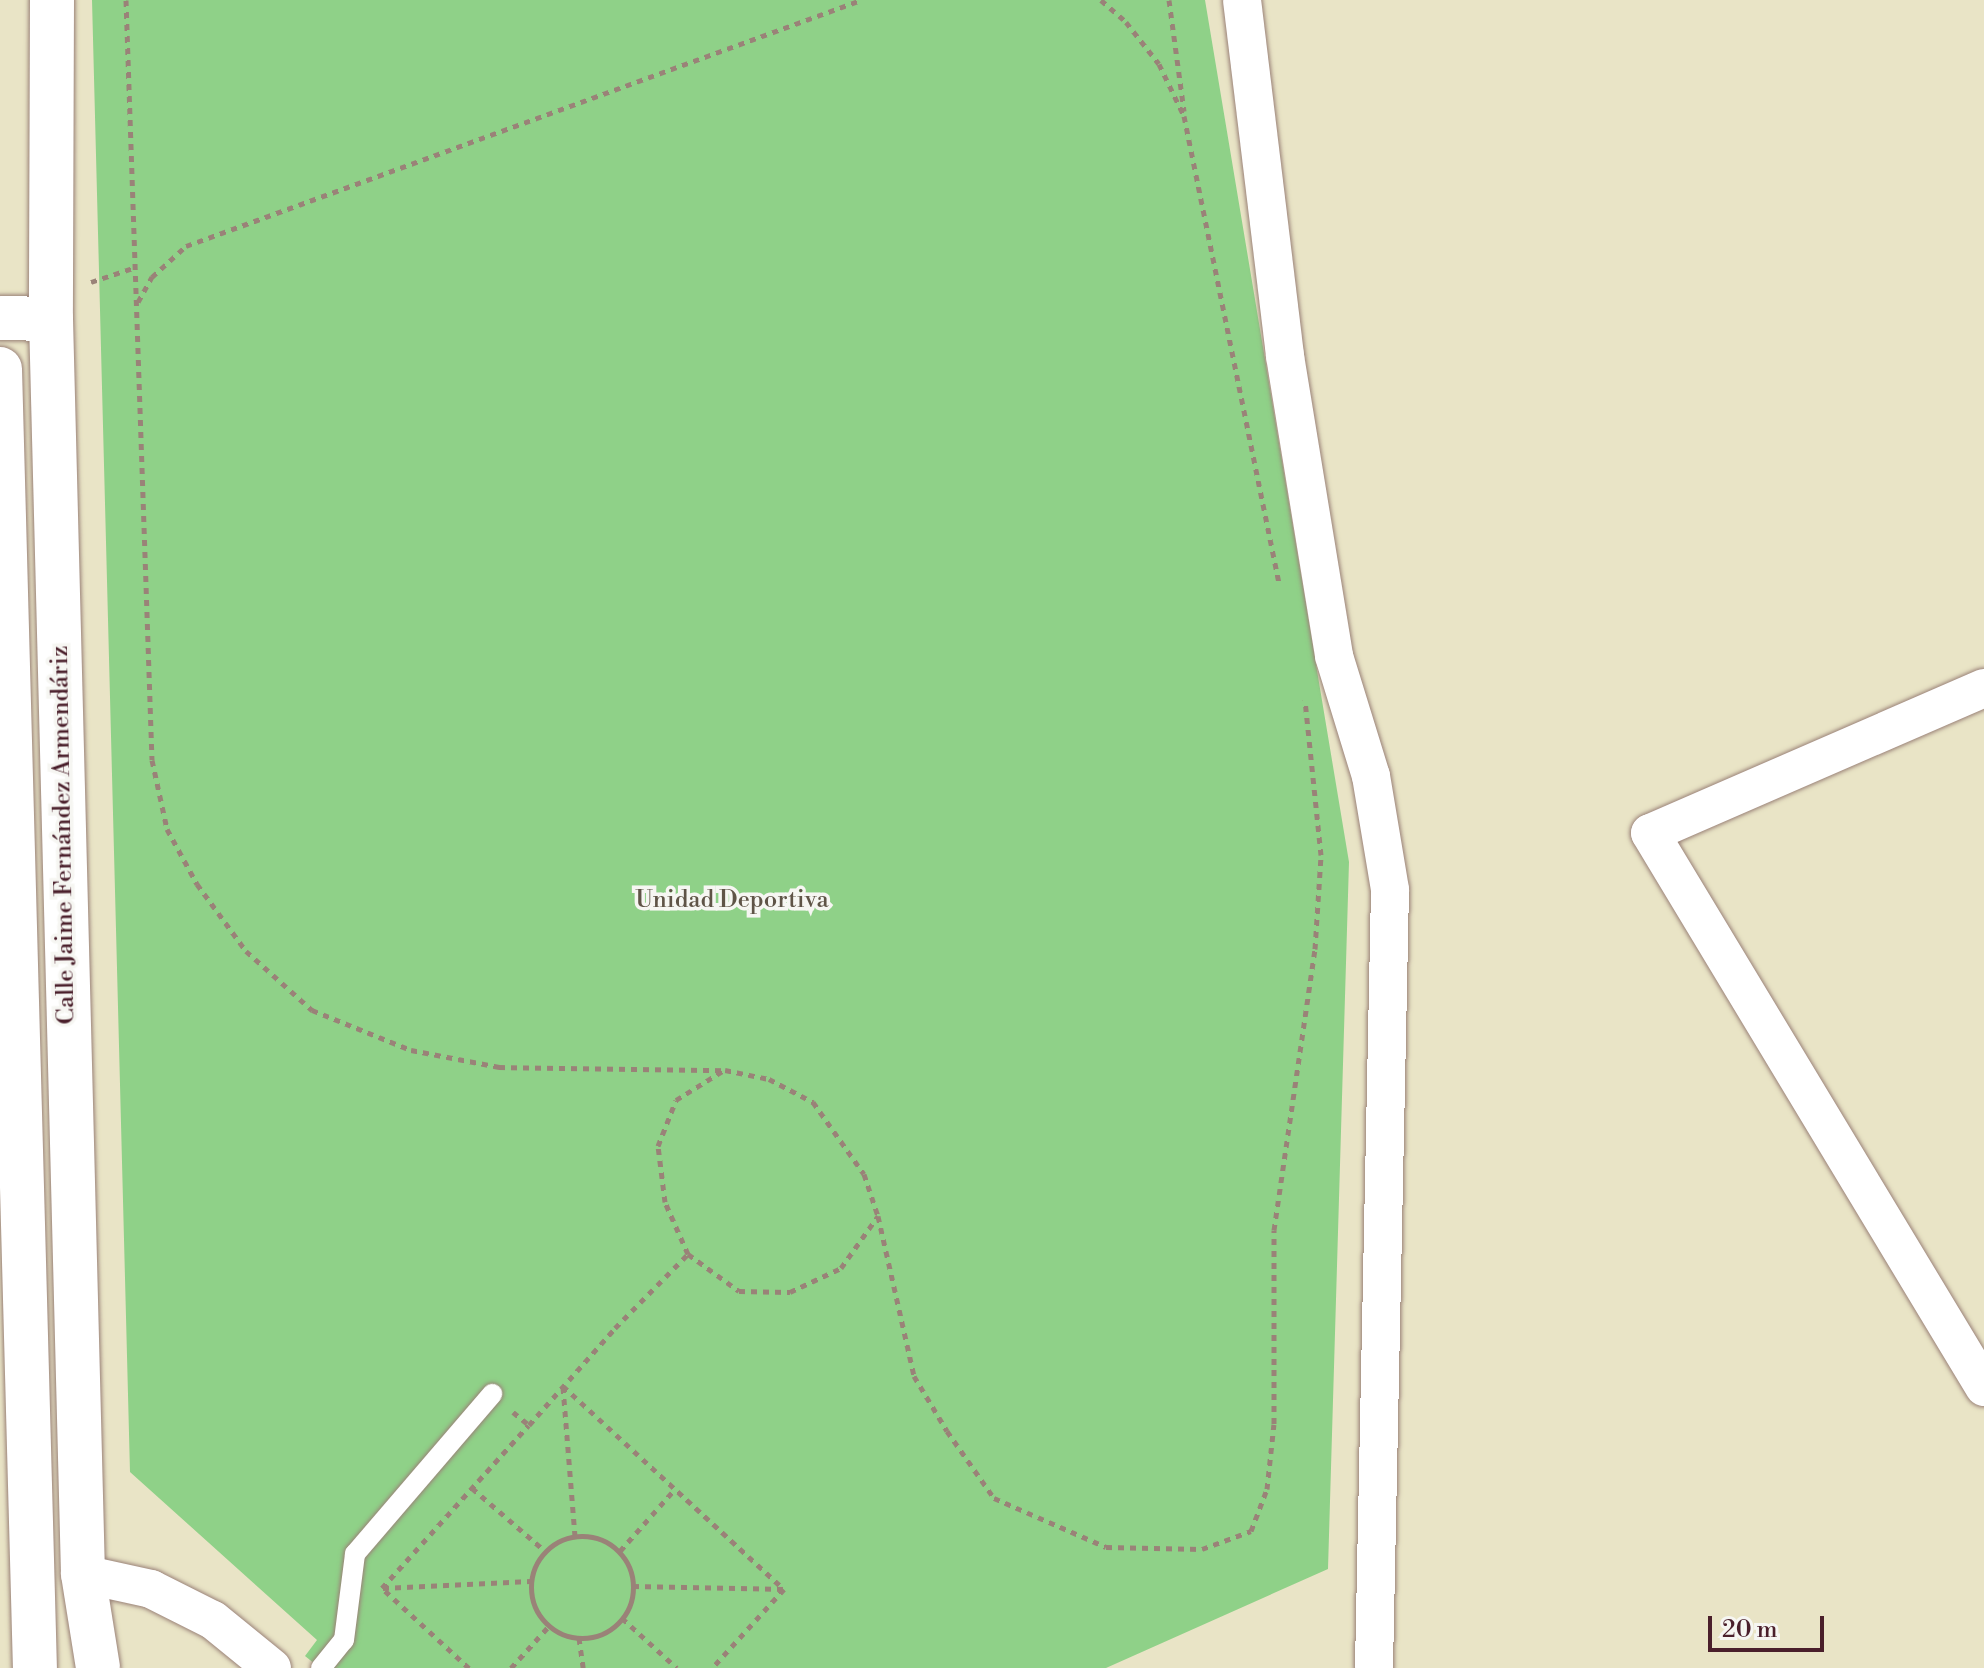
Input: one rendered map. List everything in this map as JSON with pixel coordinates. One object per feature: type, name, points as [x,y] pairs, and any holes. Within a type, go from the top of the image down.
[{"type":"street","name":"Calle Jaime Fernández Armendáriz","points":[[52,0],[51,319],[83,1574],[98,1668]]},
{"type":"street","points":[[1242,0],[1285,356],[1332,641],[1371,776],[1390,890],[1374,1668]]},
{"type":"street","points":[[0,318],[51,319]]},
{"type":"street","name":"Calle Jaime Fernández Armendáriz","points":[[0,369],[16,1555],[35,1668]]},
{"type":"street","points":[[1984,688],[1650,833],[1984,1387]]},
{"type":"street","points":[[16,1555],[151,1589],[213,1620],[272,1668]]},
{"type":"street","points":[[0,1663],[17,1668]]},
{"type":"lane","points":[[321,1668],[344,1640],[355,1554],[492,1394]]},
{"type":"path","points":[[126,0],[152,760],[167,829],[197,884],[246,951],[312,1010],[411,1050],[499,1067],[725,1070],[769,1079],[813,1102],[864,1174],[878,1216],[914,1376],[994,1498],[1106,1547],[1202,1549],[1251,1531],[1267,1489],[1274,1424],[1274,1230],[1315,949],[1321,855],[1304,691]]},
{"type":"path","points":[[138,302],[152,277],[186,246],[861,0]]},
{"type":"path","points":[[1101,0],[1126,22],[1159,64],[1184,116]]},
{"type":"path","points":[[1169,0],[1184,116],[1283,597]]},
{"type":"path","points":[[725,1070],[676,1100],[658,1146],[665,1202],[688,1254],[739,1291],[790,1292],[841,1268],[878,1216]]},
{"type":"path","points":[[382,1588],[563,1386],[688,1254]]},
{"type":"path","points":[[563,1386],[784,1589]]},
{"type":"path","points":[[563,1386],[575,1536]]},
{"type":"path","points":[[492,1394],[529,1425]]},
{"type":"path","points":[[472,1488],[545,1551]]},
{"type":"path","points":[[620,1551],[675,1489]]},
{"type":"path","points":[[575,1536],[592,1537],[620,1551],[633,1586],[631,1603],[622,1618],[595,1636],[579,1638],[549,1626],[538,1613],[531,1581],[545,1551],[575,1536]]},
{"type":"path","points":[[382,1588],[531,1581]]},
{"type":"path","points":[[633,1586],[784,1589]]},
{"type":"path","points":[[382,1588],[469,1668]]},
{"type":"path","points":[[712,1668],[784,1589]]},
{"type":"path","points":[[622,1618],[677,1668]]},
{"type":"path","points":[[511,1668],[549,1626]]},
{"type":"path","points":[[579,1638],[583,1668]]},
{"type":"green space","name":"Unidad Deportiva","points":[[92,0],[1205,0],[1349,862],[1328,1569],[1106,1668],[320,1668],[305,1656],[317,1640],[130,1472]]}]
